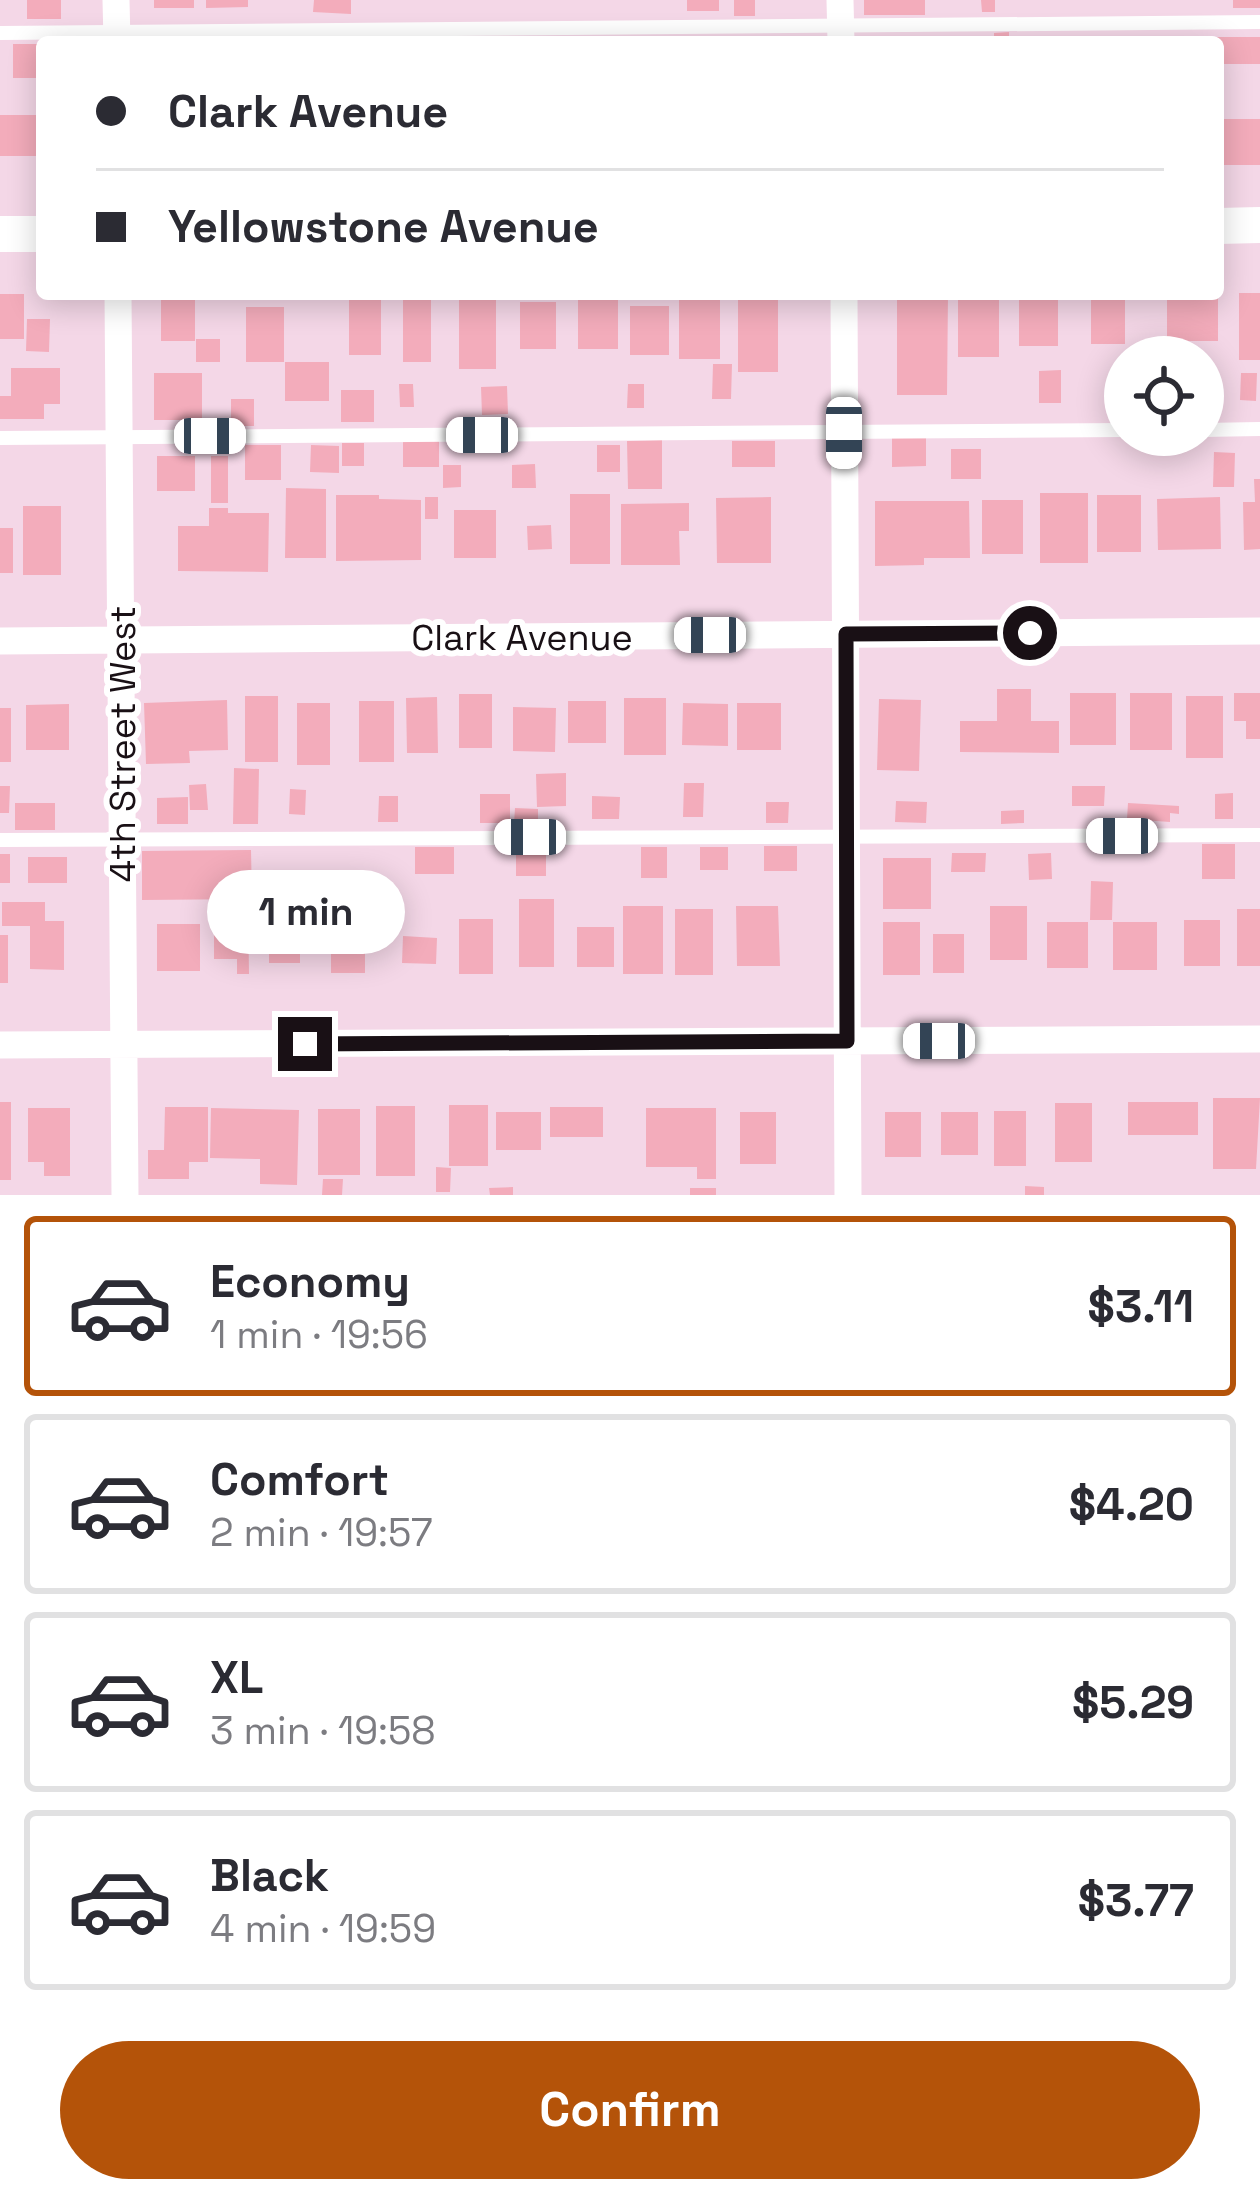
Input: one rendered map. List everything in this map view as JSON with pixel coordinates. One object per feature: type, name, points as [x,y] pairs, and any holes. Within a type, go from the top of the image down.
[{"type":"street","points":[[116,0],[117,36]]},
{"type":"street","points":[[1224,226],[1260,225]]},
{"type":"street","points":[[0,234],[36,234]]},
{"type":"street","name":"4th Street West","points":[[118,300],[125,1195]]},
{"type":"street","points":[[844,300],[848,1195]]},
{"type":"street","name":"Clark Avenue","points":[[0,641],[1260,631]]},
{"type":"street","points":[[0,1046],[1260,1039]]},
{"type":"lane","points":[[169,36],[841,23],[1260,22]]},
{"type":"lane","points":[[0,33],[88,36]]},
{"type":"lane","points":[[1224,430],[1260,429]]},
{"type":"lane","points":[[0,438],[1104,430]]},
{"type":"lane","points":[[0,840],[1260,835]]},
{"type":"building","points":[[27,0],[61,0],[61,19],[27,19]]},
{"type":"building","points":[[154,0],[194,0],[194,8],[154,8]]},
{"type":"building","points":[[206,0],[248,0],[248,7],[206,8]]},
{"type":"building","points":[[314,0],[351,0],[351,14],[313,12]]},
{"type":"building","points":[[687,0],[719,0],[719,11],[687,11]]},
{"type":"building","points":[[734,0],[755,0],[755,16],[734,16]]},
{"type":"building","points":[[864,0],[925,0],[925,15],[864,15]]},
{"type":"building","points":[[981,0],[995,0],[995,12],[982,12]]},
{"type":"building","points":[[1233,0],[1260,0],[1260,8],[1233,8]]},
{"type":"building","points":[[1224,37],[1260,37],[1260,64],[1224,64]]},
{"type":"building","points":[[13,44],[36,44],[36,78],[13,78]]},
{"type":"building","points":[[0,115],[36,115],[36,156],[0,156]]},
{"type":"building","points":[[1224,119],[1260,119],[1260,165],[1224,165]]},
{"type":"building","points":[[1239,293],[1260,293],[1260,360],[1239,360]]},
{"type":"building","points":[[0,294],[24,294],[24,339],[0,339]]},
{"type":"building","points":[[161,300],[195,300],[195,341],[161,341]]},
{"type":"building","points":[[349,300],[381,300],[381,355],[349,355]]},
{"type":"building","points":[[403,300],[431,300],[431,362],[403,362]]},
{"type":"building","points":[[459,300],[496,300],[496,369],[459,369]]},
{"type":"building","points":[[578,300],[618,300],[618,349],[578,349]]},
{"type":"building","points":[[679,300],[720,300],[720,359],[679,359]]},
{"type":"building","points":[[738,300],[778,300],[778,372],[738,372]]},
{"type":"building","points":[[897,300],[948,300],[947,395],[897,395]]},
{"type":"building","points":[[958,300],[999,300],[999,357],[958,357]]},
{"type":"building","points":[[1019,300],[1058,300],[1058,346],[1019,346]]},
{"type":"building","points":[[1091,300],[1125,300],[1125,336],[1104,336],[1104,344],[1091,344]]},
{"type":"building","points":[[1167,300],[1218,300],[1218,336],[1167,336]]},
{"type":"building","points":[[520,302],[556,302],[556,349],[520,349]]},
{"type":"building","points":[[630,306],[669,306],[669,355],[630,355]]},
{"type":"building","points":[[246,307],[284,307],[284,362],[246,362]]},
{"type":"building","points":[[27,319],[50,319],[49,352],[26,351]]},
{"type":"building","points":[[196,339],[220,339],[220,362],[196,362]]},
{"type":"building","points":[[285,362],[329,362],[329,401],[285,401]]},
{"type":"building","points":[[713,364],[732,364],[731,399],[712,399]]},
{"type":"building","points":[[11,368],[60,368],[60,404],[44,404],[44,419],[0,419],[0,396],[11,396]]},
{"type":"building","points":[[1061,370],[1061,403],[1039,403],[1039,371]]},
{"type":"building","points":[[154,373],[202,373],[202,420],[154,420]]},
{"type":"building","points":[[1241,373],[1257,373],[1256,401],[1240,400]]},
{"type":"building","points":[[399,384],[413,384],[414,407],[400,407]]},
{"type":"building","points":[[628,384],[644,384],[644,408],[627,408]]},
{"type":"building","points":[[507,386],[508,414],[482,415],[481,387]]},
{"type":"building","points":[[341,390],[374,390],[374,422],[341,422]]},
{"type":"building","points":[[231,399],[254,399],[254,426],[231,426]]},
{"type":"building","points":[[892,438],[926,438],[926,466],[892,467]]},
{"type":"building","points":[[403,440],[439,440],[439,467],[403,467]]},
{"type":"building","points":[[662,440],[662,489],[628,489],[627,441]]},
{"type":"building","points":[[732,441],[775,441],[775,467],[732,467]]},
{"type":"building","points":[[342,443],[364,443],[364,466],[342,466]]},
{"type":"building","points":[[245,445],[281,445],[281,480],[245,480]]},
{"type":"building","points":[[311,445],[339,446],[339,473],[310,472]]},
{"type":"building","points":[[597,445],[620,445],[620,472],[597,472]]},
{"type":"building","points":[[951,449],[981,449],[981,479],[951,479]]},
{"type":"building","points":[[1235,453],[1234,487],[1213,487],[1214,456]]},
{"type":"building","points":[[157,456],[195,456],[195,491],[157,491]]},
{"type":"building","points":[[211,456],[228,456],[228,503],[211,503]]},
{"type":"building","points":[[535,464],[536,488],[512,488],[512,465]]},
{"type":"building","points":[[443,465],[461,465],[461,487],[443,488]]},
{"type":"building","points":[[1254,479],[1260,479],[1260,549],[1244,550],[1243,502],[1255,502]]},
{"type":"building","points":[[286,488],[326,489],[326,558],[285,558]]},
{"type":"building","points":[[1040,493],[1088,493],[1088,563],[1040,563]]},
{"type":"building","points":[[570,494],[610,494],[610,564],[570,564]]},
{"type":"building","points":[[336,495],[421,500],[421,560],[336,561]]},
{"type":"building","points":[[1097,495],[1141,495],[1141,552],[1097,552]]},
{"type":"building","points":[[425,497],[438,497],[438,519],[425,519]]},
{"type":"building","points":[[771,497],[771,563],[717,563],[716,498]]},
{"type":"building","points":[[1220,497],[1221,549],[1158,550],[1157,499]]},
{"type":"building","points":[[982,500],[1023,500],[1023,554],[982,554]]},
{"type":"building","points":[[875,501],[969,501],[970,558],[924,558],[924,565],[875,566]]},
{"type":"building","points":[[689,503],[689,531],[679,531],[680,565],[621,565],[621,504]]},
{"type":"building","points":[[23,506],[61,506],[61,575],[23,575]]},
{"type":"building","points":[[209,508],[269,513],[268,572],[178,571],[178,526],[209,526]]},
{"type":"building","points":[[454,510],[496,510],[496,558],[454,558]]},
{"type":"building","points":[[551,525],[552,549],[528,550],[527,526]]},
{"type":"building","points":[[0,528],[13,528],[13,573],[0,573]]},
{"type":"building","points":[[997,689],[1031,689],[1031,721],[1059,721],[1059,753],[960,752],[960,721],[997,721]]},
{"type":"building","points":[[1070,693],[1116,693],[1116,745],[1070,745]]},
{"type":"building","points":[[1130,693],[1172,693],[1172,750],[1130,750]]},
{"type":"building","points":[[1234,693],[1260,693],[1260,739],[1246,739],[1246,721],[1234,721]]},
{"type":"building","points":[[459,694],[492,694],[492,748],[459,748]]},
{"type":"building","points":[[245,696],[278,696],[278,762],[245,762]]},
{"type":"building","points":[[1186,696],[1223,696],[1223,758],[1186,758]]},
{"type":"building","points":[[437,697],[438,753],[407,753],[406,698]]},
{"type":"building","points":[[624,698],[666,698],[666,755],[624,755]]},
{"type":"building","points":[[879,699],[921,700],[919,771],[877,770]]},
{"type":"building","points":[[227,700],[228,750],[189,751],[190,763],[146,764],[144,703]]},
{"type":"building","points":[[359,701],[394,701],[394,762],[359,762]]},
{"type":"building","points":[[568,701],[606,701],[606,743],[568,743]]},
{"type":"building","points":[[297,703],[330,703],[330,765],[297,765]]},
{"type":"building","points":[[683,703],[728,704],[728,746],[682,745]]},
{"type":"building","points":[[737,703],[781,703],[781,750],[737,750]]},
{"type":"building","points":[[69,704],[69,750],[26,750],[26,705]]},
{"type":"building","points":[[513,707],[556,708],[555,752],[513,751]]},
{"type":"building","points":[[0,708],[11,708],[11,762],[0,762]]},
{"type":"building","points":[[234,768],[259,769],[258,824],[233,824]]},
{"type":"building","points":[[566,773],[566,806],[537,807],[536,774]]},
{"type":"building","points":[[684,783],[704,783],[703,817],[683,817]]},
{"type":"building","points":[[206,784],[208,810],[190,810],[189,785]]},
{"type":"building","points":[[0,786],[10,786],[9,813],[0,813]]},
{"type":"building","points":[[1072,786],[1105,786],[1104,806],[1072,806]]},
{"type":"building","points":[[290,789],[306,790],[305,815],[289,814]]},
{"type":"building","points":[[1233,793],[1233,819],[1215,819],[1215,794]]},
{"type":"building","points":[[480,794],[510,794],[510,823],[480,823]]},
{"type":"building","points":[[379,796],[398,796],[398,822],[378,822]]},
{"type":"building","points":[[592,796],[620,797],[619,819],[592,819]]},
{"type":"building","points":[[188,797],[188,824],[157,824],[157,798]]},
{"type":"building","points":[[896,801],[927,802],[926,823],[895,822]]},
{"type":"building","points":[[766,802],[789,802],[788,823],[766,823]]},
{"type":"building","points":[[15,803],[55,803],[55,830],[15,830]]},
{"type":"building","points":[[1128,803],[1179,806],[1179,814],[1170,813],[1170,822],[1127,819]]},
{"type":"building","points":[[515,808],[538,809],[538,824],[514,824]]},
{"type":"building","points":[[1024,810],[1024,823],[1001,824],[1001,811]]},
{"type":"building","points":[[1202,844],[1235,844],[1235,879],[1202,879]]},
{"type":"building","points":[[764,846],[797,846],[797,871],[764,871]]},
{"type":"building","points":[[415,847],[454,847],[454,874],[415,874]]},
{"type":"building","points":[[516,847],[546,847],[546,876],[516,876]]},
{"type":"building","points":[[641,847],[667,847],[667,878],[641,878]]},
{"type":"building","points":[[700,847],[728,847],[728,870],[700,870]]},
{"type":"building","points":[[251,850],[252,899],[142,900],[142,851]]},
{"type":"building","points":[[952,853],[986,853],[985,872],[951,872]]},
{"type":"building","points":[[1051,853],[1052,879],[1029,880],[1028,854]]},
{"type":"building","points":[[0,854],[10,854],[10,883],[0,883]]},
{"type":"building","points":[[28,857],[67,857],[67,883],[28,883]]},
{"type":"building","points":[[883,858],[931,858],[931,909],[883,909]]},
{"type":"building","points":[[1091,881],[1113,882],[1112,920],[1090,920]]},
{"type":"building","points":[[519,899],[554,899],[554,967],[519,967]]},
{"type":"building","points":[[2,902],[45,902],[45,921],[64,921],[64,970],[30,969],[30,926],[2,926]]},
{"type":"building","points":[[623,906],[663,906],[663,974],[623,974]]},
{"type":"building","points":[[736,906],[778,906],[780,966],[737,966]]},
{"type":"building","points":[[990,906],[1027,906],[1027,960],[990,960]]},
{"type":"building","points":[[221,907],[248,907],[249,974],[237,974],[237,959],[214,959],[214,935],[222,935]]},
{"type":"building","points":[[675,909],[713,909],[713,975],[675,975]]},
{"type":"building","points":[[1237,909],[1260,909],[1260,966],[1237,966]]},
{"type":"building","points":[[331,917],[365,917],[365,973],[331,973]]},
{"type":"building","points":[[459,919],[493,919],[493,974],[459,974]]},
{"type":"building","points":[[1184,920],[1220,920],[1220,966],[1184,966]]},
{"type":"building","points":[[883,922],[920,922],[920,975],[883,975]]},
{"type":"building","points":[[1047,922],[1088,922],[1088,968],[1047,968]]},
{"type":"building","points":[[1113,922],[1157,922],[1157,970],[1113,970]]},
{"type":"building","points":[[157,924],[200,924],[200,971],[157,971]]},
{"type":"building","points":[[269,926],[300,926],[300,963],[269,963]]},
{"type":"building","points":[[577,927],[614,927],[614,967],[577,967]]},
{"type":"building","points":[[933,934],[964,934],[964,973],[933,973]]},
{"type":"building","points":[[0,935],[8,935],[8,983],[0,983]]},
{"type":"building","points":[[403,936],[437,938],[436,964],[402,963]]},
{"type":"building","points":[[1213,1098],[1260,1098],[1256,1169],[1213,1169]]},
{"type":"building","points":[[0,1102],[11,1102],[11,1180],[0,1180]]},
{"type":"building","points":[[1128,1102],[1198,1102],[1198,1135],[1128,1135]]},
{"type":"building","points":[[1055,1103],[1092,1103],[1092,1162],[1055,1162]]},
{"type":"building","points":[[449,1105],[488,1105],[488,1166],[449,1166]]},
{"type":"building","points":[[376,1106],[415,1106],[415,1176],[376,1176]]},
{"type":"building","points":[[165,1107],[208,1107],[208,1162],[189,1162],[189,1179],[148,1179],[148,1150],[164,1150]]},
{"type":"building","points":[[550,1107],[603,1107],[603,1137],[550,1137]]},
{"type":"building","points":[[28,1108],[70,1108],[70,1176],[44,1176],[44,1162],[28,1162]]},
{"type":"building","points":[[211,1108],[299,1110],[297,1185],[260,1184],[260,1159],[210,1158]]},
{"type":"building","points":[[646,1108],[716,1108],[716,1179],[697,1179],[697,1167],[646,1167]]},
{"type":"building","points":[[318,1109],[360,1109],[360,1175],[318,1175]]},
{"type":"building","points":[[994,1111],[1026,1111],[1026,1166],[994,1166]]},
{"type":"building","points":[[496,1112],[541,1112],[541,1150],[496,1150]]},
{"type":"building","points":[[740,1112],[776,1112],[776,1164],[740,1164]]},
{"type":"building","points":[[885,1112],[921,1112],[921,1157],[885,1157]]},
{"type":"building","points":[[941,1112],[978,1112],[978,1155],[941,1155]]},
{"type":"building","points":[[436,1167],[451,1168],[450,1192],[436,1192]]},
{"type":"building","points":[[323,1179],[343,1179],[342,1195],[322,1195]]},
{"type":"building","points":[[1025,1186],[1044,1187],[1044,1195],[1025,1195]]},
{"type":"building","points":[[513,1187],[513,1195],[490,1195],[489,1188]]},
{"type":"building","points":[[690,1188],[716,1188],[716,1195],[690,1195]]},
{"type":"route","points":[[305,1044],[847,1041],[846,634],[1030,633]]}]
